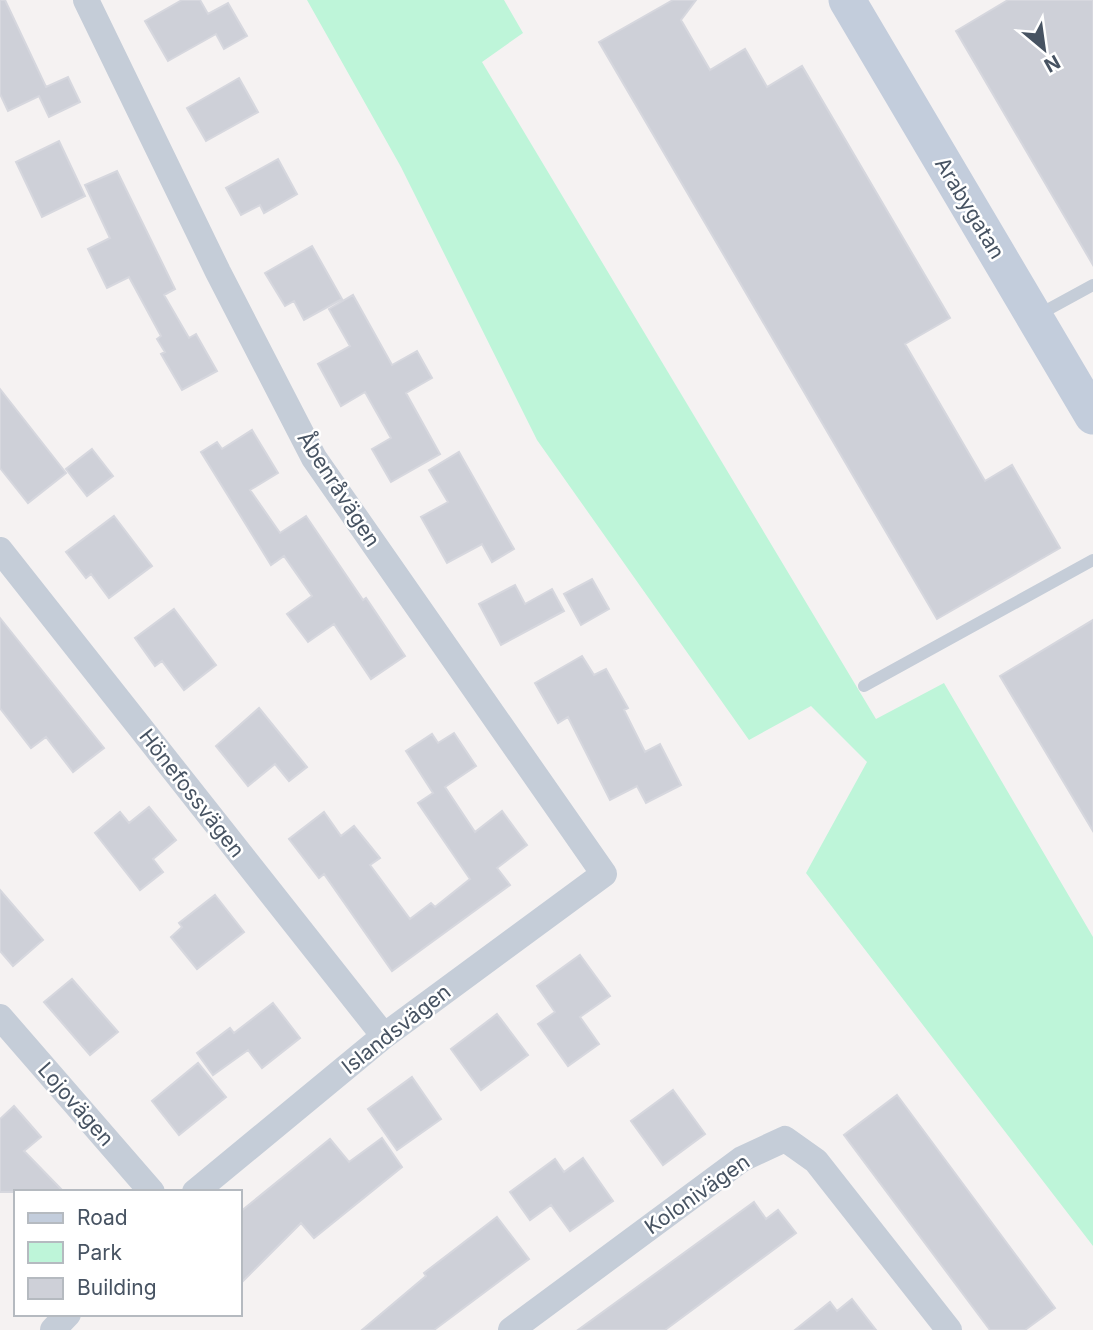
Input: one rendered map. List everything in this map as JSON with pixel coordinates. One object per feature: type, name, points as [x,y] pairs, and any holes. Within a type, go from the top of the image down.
[{"type":"street","name":"Åbenråvägen","points":[[86,0],[218,272],[314,458],[604,874]]},
{"type":"street","name":"Arabygatan","points":[[847,0],[1093,416]]},
{"type":"street","name":"Hönefossvägen","points":[[0,550],[384,1036]]},
{"type":"street","name":"Islandsvägen","points":[[197,1190],[384,1036],[604,874]]},
{"type":"street","name":"Lojovägen","points":[[0,1017],[150,1190]]},
{"type":"street","name":"Kolonivägen","points":[[511,1330],[742,1159],[785,1139],[816,1161],[949,1330]]},
{"type":"street","points":[[52,1330],[66,1316]]},
{"type":"lane","points":[[1034,317],[1093,285]]},
{"type":"lane","points":[[864,686],[1093,560]]},
{"type":"green space","points":[[307,0],[504,0],[523,33],[482,62],[876,719],[944,683],[1093,937],[1093,1246],[806,873],[867,762],[811,706],[749,740],[537,440],[401,167]]},
{"type":"building","points":[[0,0],[5,0],[46,87],[68,77],[80,102],[49,117],[39,96],[8,111],[0,94]]},
{"type":"building","points":[[182,0],[200,0],[208,14],[228,3],[247,36],[224,49],[216,34],[168,61],[145,21]]},
{"type":"building","points":[[673,0],[696,0],[681,20],[710,70],[745,49],[767,87],[802,66],[950,318],[905,344],[985,481],[1012,465],[1060,548],[937,619],[599,42]]},
{"type":"building","points":[[1008,0],[1093,0],[1093,265],[956,31]]},
{"type":"building","points":[[239,78],[258,112],[206,141],[187,108]]},
{"type":"building","points":[[59,141],[85,196],[42,217],[16,162]]},
{"type":"building","points":[[278,159],[297,194],[264,213],[260,205],[241,215],[226,188]]},
{"type":"building","points":[[117,171],[175,289],[164,295],[189,338],[196,334],[217,371],[182,390],[161,354],[165,352],[157,339],[161,336],[129,277],[107,288],[88,249],[110,238],[85,185]]},
{"type":"building","points":[[312,246],[342,299],[304,320],[294,301],[285,306],[265,273]]},
{"type":"building","points":[[353,295],[392,365],[417,351],[432,378],[406,393],[440,454],[391,482],[372,449],[391,438],[365,392],[341,406],[318,364],[350,346],[329,309]]},
{"type":"building","points":[[0,389],[66,473],[28,503],[0,468]]},
{"type":"building","points":[[252,430],[278,473],[250,490],[280,533],[306,516],[405,656],[371,679],[334,624],[308,642],[287,614],[312,596],[284,556],[271,565],[201,452],[217,442],[222,449]]},
{"type":"building","points":[[92,449],[113,476],[87,496],[66,469]]},
{"type":"building","points":[[459,452],[514,549],[492,562],[482,544],[447,563],[421,517],[448,502],[429,470]]},
{"type":"building","points":[[114,516],[152,566],[109,598],[91,574],[86,578],[66,552]]},
{"type":"building","points":[[592,579],[609,609],[581,625],[564,594]]},
{"type":"building","points":[[515,585],[525,604],[552,589],[564,611],[501,645],[479,604]]},
{"type":"building","points":[[174,609],[216,665],[184,690],[162,661],[155,666],[135,638]]},
{"type":"building","points":[[0,618],[104,748],[73,772],[46,737],[31,748],[0,708]]},
{"type":"building","points":[[1093,620],[1093,831],[1000,676]]},
{"type":"building","points":[[582,656],[594,675],[606,669],[628,708],[624,710],[645,752],[660,744],[681,785],[646,803],[637,786],[610,800],[568,717],[558,723],[535,683]]},
{"type":"building","points":[[259,708],[307,767],[289,781],[275,764],[248,786],[216,746]]},
{"type":"building","points":[[454,733],[476,766],[445,787],[475,832],[502,811],[527,845],[497,868],[510,885],[392,971],[324,874],[319,878],[289,839],[324,812],[341,836],[354,826],[380,858],[370,865],[410,919],[431,903],[435,907],[470,879],[418,803],[433,793],[406,751],[432,734],[438,743]]},
{"type":"building","points":[[149,807],[176,840],[153,859],[163,872],[140,890],[95,833],[120,812],[129,823]]},
{"type":"building","points":[[0,890],[43,940],[13,966],[0,951]]},
{"type":"building","points":[[215,895],[244,932],[197,969],[171,937],[182,927],[179,923]]},
{"type":"building","points":[[580,955],[610,996],[580,1017],[599,1044],[568,1066],[538,1024],[555,1012],[537,986]]},
{"type":"building","points":[[72,979],[118,1032],[90,1055],[44,1002]]},
{"type":"building","points":[[273,1003],[300,1038],[262,1068],[248,1050],[213,1075],[197,1053],[230,1028],[234,1033]]},
{"type":"building","points":[[497,1014],[528,1055],[481,1090],[451,1049]]},
{"type":"building","points":[[198,1063],[226,1097],[179,1135],[152,1101]]},
{"type":"building","points":[[412,1077],[441,1119],[397,1150],[368,1109]]},
{"type":"building","points":[[673,1090],[705,1134],[663,1165],[631,1121]]},
{"type":"building","points":[[897,1095],[1055,1308],[1025,1330],[990,1330],[844,1135]]},
{"type":"building","points":[[14,1106],[41,1137],[24,1151],[62,1190],[0,1192],[0,1119]]},
{"type":"building","points":[[382,1138],[402,1167],[314,1238],[301,1223],[242,1282],[242,1210],[330,1139],[349,1162]]},
{"type":"building","points":[[583,1158],[613,1201],[570,1231],[551,1205],[530,1220],[510,1192],[555,1159],[564,1172]]},
{"type":"building","points":[[754,1202],[766,1219],[778,1210],[796,1233],[665,1330],[578,1330]]},
{"type":"building","points":[[497,1217],[529,1259],[434,1330],[362,1330],[426,1276],[424,1273]]},
{"type":"building","points":[[852,1299],[876,1330],[795,1330],[830,1302],[837,1311]]}]
